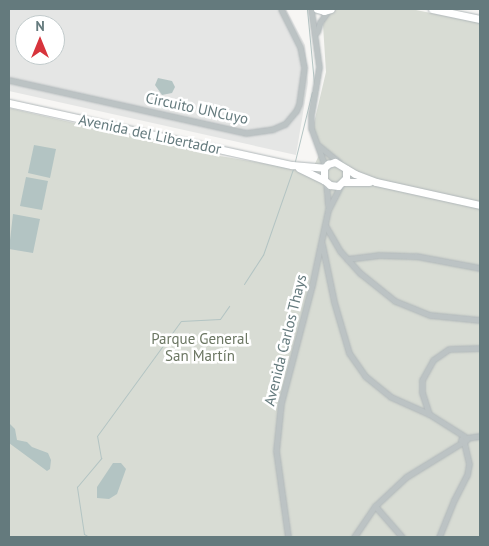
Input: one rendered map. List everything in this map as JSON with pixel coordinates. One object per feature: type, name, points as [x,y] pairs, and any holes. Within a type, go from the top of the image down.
[{"type":"main road","points":[[316,9],[330,9]]},
{"type":"main road","points":[[432,9],[480,19]]},
{"type":"main road","name":"Avenida del Libertador","points":[[9,103],[292,165],[325,167]]},
{"type":"main road","points":[[376,182],[343,183],[334,186],[325,181],[325,167],[331,162],[340,162],[346,169],[376,182],[480,205]]},
{"type":"main road","name":"Avenida del Libertador","points":[[292,165],[325,181]]},
{"type":"main road","points":[[343,183],[347,174],[346,169]]},
{"type":"street","name":"Circuito UNCuyo","points":[[9,80],[246,133],[260,132],[285,124],[290,120],[299,104],[304,67],[302,55],[299,42],[280,9]]},
{"type":"street","points":[[286,9],[287,20]]},
{"type":"street","points":[[311,9],[316,34],[319,74],[310,121],[325,167]]},
{"type":"street","points":[[316,34],[320,22],[330,9]]},
{"type":"street","points":[[318,146],[340,162]]},
{"type":"street","name":"Avenida Carlos Thays","points":[[288,537],[276,438],[286,381],[312,285],[328,210],[325,181]]},
{"type":"street","name":"Avenida Carlos Thays","points":[[328,210],[343,183]]},
{"type":"street","points":[[325,225],[340,252],[395,301],[430,315],[480,320]]},
{"type":"street","points":[[321,241],[334,302],[350,354],[366,376],[391,397],[429,414],[464,438],[480,436]]},
{"type":"street","points":[[347,259],[378,255],[416,256],[480,268]]},
{"type":"street","points":[[429,414],[422,392],[422,380],[433,360],[449,349],[480,348]]},
{"type":"street","points":[[354,537],[375,506],[406,477],[457,447],[464,438]]},
{"type":"street","points":[[439,537],[454,500],[468,475],[469,464],[464,438]]},
{"type":"street","points":[[375,506],[402,537]]},
{"type":"shaded area","points":[[9,9],[286,9],[305,45],[308,83],[296,155],[9,91]]},
{"type":"shaded area","points":[[158,78],[172,81],[175,87],[172,93],[162,95],[155,85]]},
{"type":"shaded area","points":[[34,145],[56,149],[50,178],[28,173]]},
{"type":"shaded area","points":[[26,177],[48,181],[42,210],[20,206]]},
{"type":"shaded area","points":[[13,214],[40,219],[33,253],[9,249]]},
{"type":"shaded area","points":[[9,423],[15,429],[17,440],[27,442],[32,447],[48,453],[51,460],[50,469],[47,471],[9,443]]},
{"type":"shaded area","points":[[113,463],[121,463],[126,469],[117,494],[109,499],[97,498],[97,487]]},
{"type":"green space","name":"Parque General San Martín","points":[[336,9],[411,9],[480,23],[480,537],[9,537],[9,108],[214,155],[297,169],[313,168],[319,155],[313,127],[326,72],[323,25],[325,16]]},
{"type":"waterway","points":[[307,9],[314,83]]},
{"type":"waterway","points":[[295,161],[312,92]]},
{"type":"waterway","points":[[244,284],[263,255],[293,169]]},
{"type":"waterway","points":[[89,537],[84,534],[77,487],[101,458],[97,436],[181,321],[220,319],[229,306]]}]
